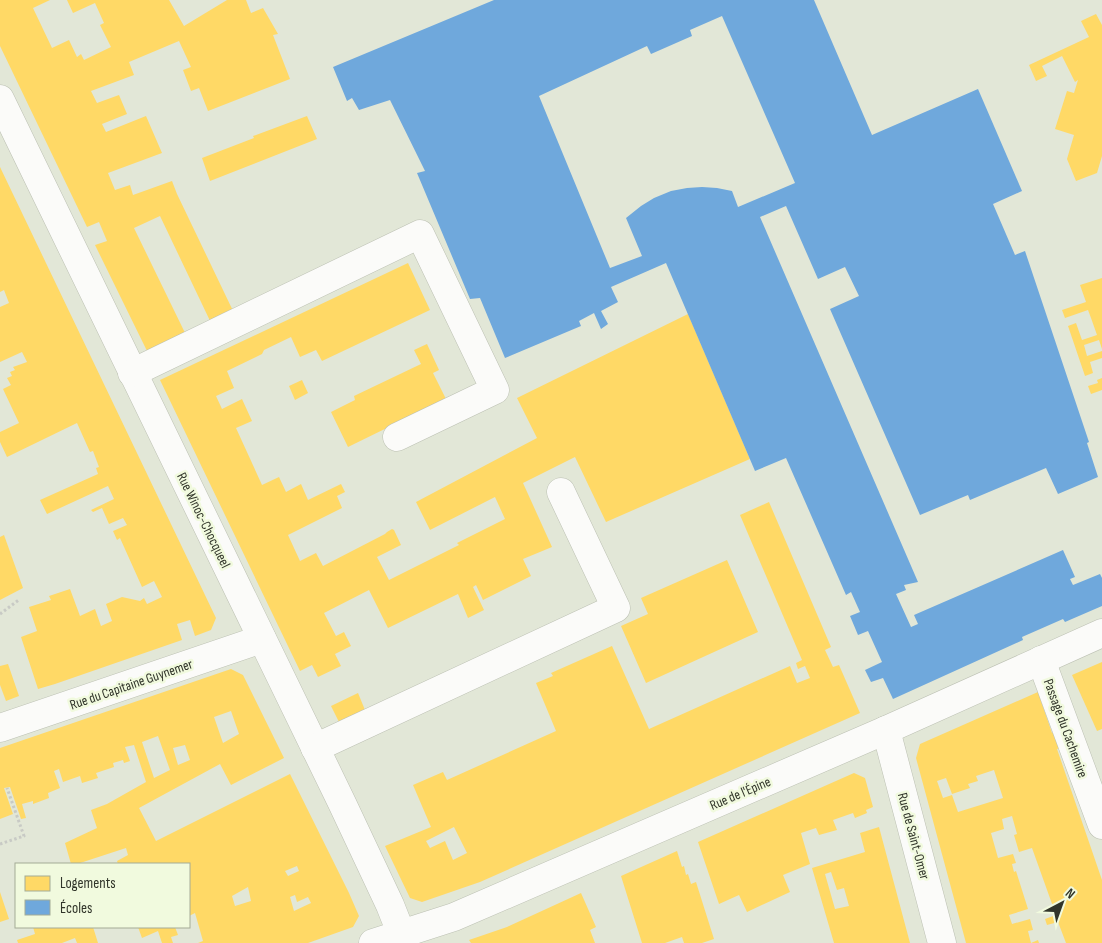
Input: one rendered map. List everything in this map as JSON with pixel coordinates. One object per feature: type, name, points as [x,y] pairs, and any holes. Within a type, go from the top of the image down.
[{"type":"street","name":"Rue Winoc-Chocqueel","points":[[0,99],[315,748],[390,905],[404,939]]},
{"type":"street","points":[[132,373],[420,234],[495,390],[397,437]]},
{"type":"street","points":[[315,748],[616,608],[561,492]]},
{"type":"street","name":"Rue de l'Épine","points":[[374,943],[404,939],[886,730],[1102,633]]},
{"type":"street","name":"Rue du Capitaine Guynemer","points":[[0,728],[262,639]]},
{"type":"street","name":"Passage du Cachemire","points":[[1041,660],[1102,825]]},
{"type":"street","name":"Rue de Saint-Omer","points":[[886,730],[942,943]]},
{"type":"path","points":[[0,614],[20,599]]},
{"type":"path","points":[[0,844],[24,836],[7,788]]},
{"type":"building: Logements","points":[[0,0],[50,0],[33,8],[52,48],[69,40],[77,57],[81,54],[84,60],[111,47],[100,25],[104,23],[95,3],[73,13],[67,0],[169,0],[184,26],[227,0],[246,0],[251,13],[263,8],[278,34],[273,35],[290,79],[208,111],[199,88],[191,91],[183,70],[191,67],[179,41],[129,62],[134,75],[91,91],[97,103],[119,95],[127,114],[102,124],[106,132],[146,116],[162,153],[108,173],[115,190],[130,185],[133,195],[172,181],[235,315],[212,325],[160,216],[134,228],[187,337],[149,355],[95,245],[107,241],[99,222],[87,227],[0,46]]},
{"type":"building: Logements","points":[[1096,14],[1102,25],[1102,156],[1097,173],[1076,181],[1067,159],[1074,135],[1055,129],[1067,91],[1074,93],[1078,80],[1075,82],[1062,56],[1042,66],[1047,76],[1036,81],[1029,65],[1089,37],[1081,21]]},
{"type":"building: Logements","points":[[307,116],[317,139],[210,181],[202,158]]},
{"type":"building: Logements","points":[[0,167],[216,618],[211,630],[195,636],[190,620],[177,624],[182,640],[38,689],[21,637],[37,631],[29,607],[51,600],[49,596],[70,589],[80,616],[95,609],[101,626],[112,621],[106,604],[122,597],[140,601],[144,598],[147,604],[162,597],[154,581],[142,587],[120,538],[117,540],[113,531],[127,525],[123,518],[109,524],[102,508],[93,512],[91,510],[114,499],[108,486],[47,514],[40,500],[98,474],[96,468],[99,467],[93,451],[90,452],[77,423],[7,457],[0,442],[0,432],[19,423],[3,389],[11,385],[7,378],[12,376],[10,372],[15,370],[13,367],[27,362],[22,352],[0,362],[0,307],[9,303],[4,290],[0,292]]},
{"type":"building: Logements","points":[[408,263],[430,310],[322,361],[316,350],[300,357],[291,337],[227,371],[234,388],[216,396],[222,409],[242,399],[252,421],[236,428],[262,485],[279,477],[286,492],[301,484],[308,500],[341,484],[345,492],[337,496],[342,508],[288,535],[300,561],[316,553],[323,566],[392,529],[401,545],[377,557],[389,580],[459,545],[457,543],[505,519],[495,497],[430,530],[416,502],[537,438],[517,398],[688,314],[750,459],[606,522],[575,457],[523,483],[552,547],[523,559],[531,576],[483,600],[476,585],[473,587],[484,610],[468,618],[458,594],[388,628],[369,590],[324,613],[336,636],[344,632],[351,646],[335,654],[341,666],[318,677],[312,665],[300,671],[160,380]]},
{"type":"building: Logements","points":[[1102,278],[1102,349],[1099,340],[1084,345],[1087,356],[1102,351],[1102,358],[1090,362],[1093,373],[1085,376],[1068,326],[1076,323],[1082,340],[1097,335],[1088,310],[1065,318],[1062,310],[1086,302],[1080,285]]},
{"type":"building: Logements","points":[[427,344],[439,370],[433,373],[446,399],[348,447],[331,412],[355,400],[354,396],[421,364],[414,350]]},
{"type":"building: Logements","points":[[1102,378],[1102,390],[1091,394],[1088,386],[1098,383],[1097,380]]},
{"type":"building: Logements","points":[[302,380],[308,393],[295,400],[289,386]]},
{"type":"building: Logements","points":[[769,502],[831,647],[825,650],[833,667],[839,665],[860,713],[480,882],[422,902],[410,898],[385,846],[431,827],[413,785],[443,772],[447,780],[556,731],[536,683],[553,676],[551,673],[612,646],[649,729],[790,666],[797,683],[810,678],[805,666],[798,669],[796,663],[802,660],[740,515]],"holes":[[[454,827],[467,853],[453,860],[445,841],[430,848],[426,841]]]},
{"type":"building: Logements","points":[[4,535],[23,588],[0,600],[0,537]]},
{"type":"building: Logements","points":[[727,560],[758,632],[646,683],[621,626],[648,614],[641,598]]},
{"type":"building: Logements","points":[[1102,662],[1102,729],[1097,731],[1072,675]]},
{"type":"building: Logements","points":[[8,664],[19,696],[6,701],[0,685],[0,666]]},
{"type":"building: Logements","points":[[231,669],[243,675],[284,758],[231,785],[220,764],[139,808],[156,841],[290,774],[359,916],[353,927],[308,943],[198,943],[203,941],[195,913],[190,916],[190,863],[118,863],[117,861],[128,855],[126,848],[80,863],[71,863],[65,843],[97,828],[91,810],[107,804],[146,782],[134,745],[125,747],[130,761],[124,763],[123,760],[113,763],[114,767],[96,773],[98,778],[82,783],[80,776],[63,782],[59,769],[54,771],[60,788],[48,793],[49,798],[33,804],[33,801],[22,804],[26,818],[21,819],[10,787],[4,788],[13,814],[0,819],[0,748]],"holes":[[[231,711],[239,734],[223,743],[214,717]],[[158,736],[170,770],[154,778],[142,742]],[[185,745],[190,760],[178,765],[173,748]],[[297,866],[299,871],[288,876],[285,871]],[[248,887],[251,901],[235,906],[232,896]],[[295,895],[297,902],[308,897],[311,903],[294,911],[290,897]]]},
{"type":"building: Logements","points":[[1038,692],[1052,733],[1055,732],[1060,748],[1057,749],[1102,880],[1102,943],[1066,943],[1058,922],[1047,925],[1045,919],[1056,915],[1032,848],[1019,852],[1014,835],[1017,834],[1012,816],[1002,819],[1004,829],[991,833],[998,858],[1013,854],[1016,863],[1012,864],[1014,872],[1016,871],[1028,909],[1009,915],[1012,924],[1030,919],[1033,930],[1028,931],[1031,943],[966,943],[916,758],[920,744]],"holes":[[[994,770],[1003,798],[958,812],[952,795],[943,798],[937,781],[946,778],[952,794],[970,788],[968,784],[978,781],[976,776]]]},
{"type":"building: Logements","points":[[358,693],[365,710],[339,722],[331,706]]},
{"type":"building: Logements","points":[[854,773],[865,778],[873,807],[866,810],[867,813],[855,818],[853,813],[833,820],[837,830],[819,835],[816,828],[801,833],[810,864],[783,875],[790,892],[747,912],[739,895],[719,904],[698,842]]},
{"type":"building: Logements","points":[[879,827],[910,943],[834,943],[812,868],[865,852],[860,833]],"holes":[[[831,872],[837,890],[844,888],[849,906],[835,909],[825,874]]]},
{"type":"building: Logements","points":[[677,851],[682,867],[684,866],[691,884],[696,882],[714,939],[702,943],[684,943],[682,937],[665,943],[642,943],[621,876]]},
{"type":"building: Logements","points":[[0,892],[9,919],[0,922]]},
{"type":"building: Logements","points":[[581,893],[596,927],[590,930],[595,943],[471,943],[469,940],[507,927]]},
{"type":"building: Logements","points":[[33,928],[93,928],[98,943],[77,943],[75,938],[62,943],[18,943],[17,940],[35,934]]},
{"type":"building: Logements","points":[[138,928],[175,928],[178,935],[171,937],[173,943],[162,943],[158,931],[142,938]]},
{"type":"building: Écoles","points":[[494,0],[814,0],[872,135],[978,89],[1022,191],[993,204],[1015,255],[1025,251],[1089,442],[1087,443],[1098,477],[1058,494],[1046,468],[970,500],[968,495],[920,515],[830,309],[859,296],[845,267],[818,279],[786,206],[760,217],[918,582],[904,585],[906,590],[896,594],[911,627],[918,624],[914,615],[1063,550],[1075,577],[1070,579],[1073,585],[1100,574],[1102,578],[1102,606],[1065,622],[1063,619],[1022,637],[1023,640],[893,699],[883,678],[871,682],[865,670],[882,662],[868,631],[858,635],[850,616],[860,612],[851,592],[846,595],[786,458],[755,471],[666,263],[611,287],[618,302],[601,311],[608,324],[601,329],[594,313],[579,321],[581,326],[505,358],[480,298],[470,299],[417,173],[425,171],[390,100],[359,110],[352,98],[347,101],[333,67]],"holes":[[[722,16],[795,183],[738,207],[732,191],[717,188],[687,188],[671,191],[654,198],[626,218],[642,256],[610,268],[539,96],[647,46],[651,54],[692,36],[690,30]]]}]
